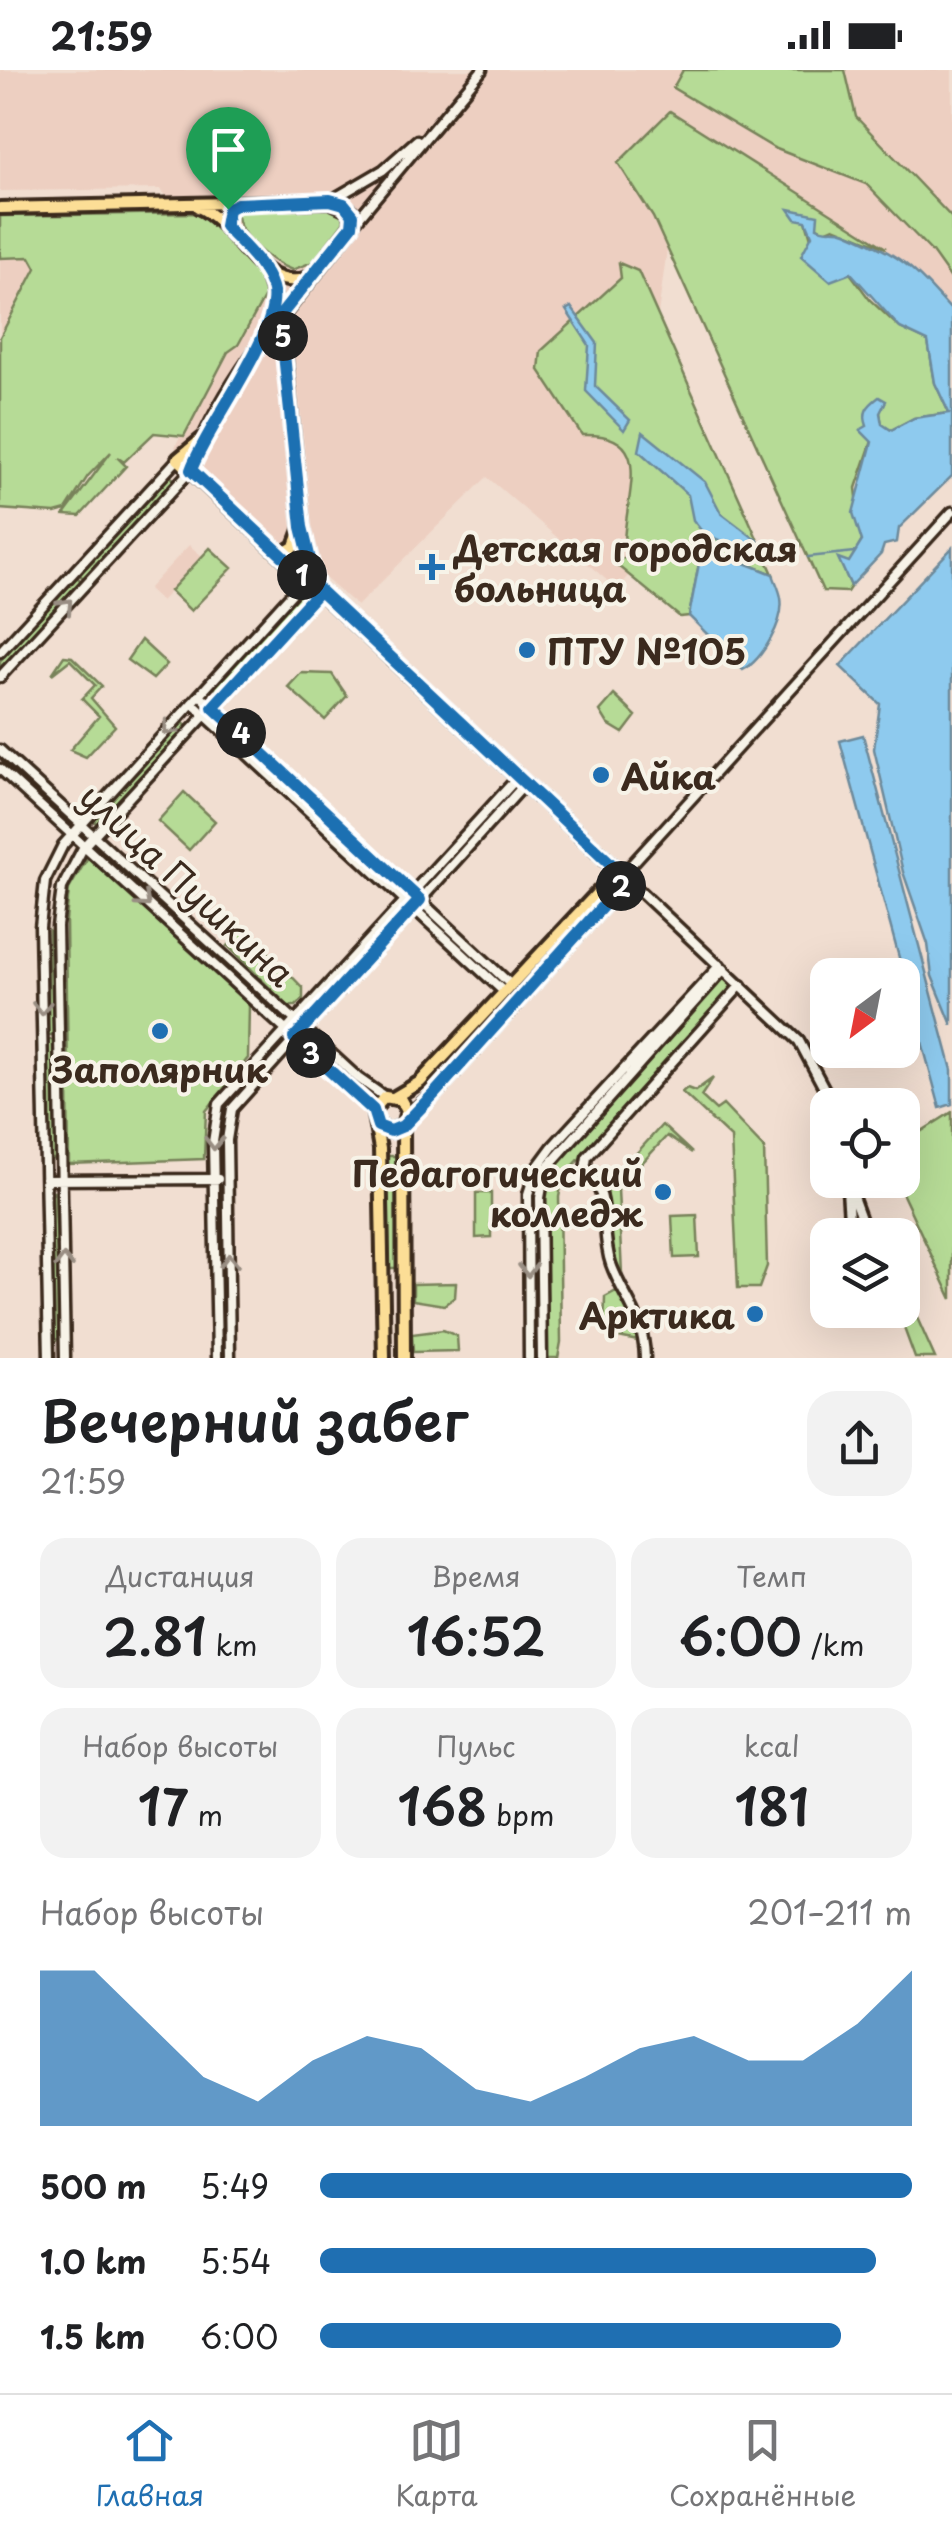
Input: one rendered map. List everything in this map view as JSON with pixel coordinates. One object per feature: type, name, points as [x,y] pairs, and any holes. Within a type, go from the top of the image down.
[{"type":"main road","points":[[0,208],[330,200],[348,207],[355,223],[268,332],[202,439],[191,470]]},
{"type":"main road","points":[[224,221],[237,204]]},
{"type":"main road","points":[[192,205],[224,221],[265,270],[284,282],[312,277]]},
{"type":"main road","points":[[265,270],[275,300],[268,332]]},
{"type":"main road","points":[[280,316],[302,527],[318,592]]},
{"type":"main road","points":[[202,439],[178,458],[622,875]]},
{"type":"main road","points":[[282,555],[294,546],[302,527]]},
{"type":"main road","points":[[390,1097],[405,1104],[404,1357],[384,1357],[378,1126],[373,1110],[390,1097],[420,1082],[507,988],[622,875]]},
{"type":"main road","points":[[378,1126],[391,1131],[446,1082],[622,875]]},
{"type":"main road","points":[[382,1279],[403,1279]]},
{"type":"street","points":[[355,223],[482,70]]},
{"type":"street","points":[[330,200],[382,170],[428,131]]},
{"type":"street","points":[[0,652],[178,458]]},
{"type":"street","points":[[0,677],[191,470]]},
{"type":"street","points":[[824,1088],[800,1041],[622,875],[952,512]]},
{"type":"street","points":[[50,1358],[40,927],[45,882],[72,835],[306,579]]},
{"type":"street","points":[[65,1358],[57,926],[62,888],[84,846],[318,592]]},
{"type":"street","points":[[200,694],[412,892],[507,988]]},
{"type":"street","points":[[192,703],[404,900],[507,988]]},
{"type":"street","name":"улица Пушкина","points":[[0,750],[369,1088],[390,1097]]},
{"type":"street","name":"улица Пушкина","points":[[0,769],[373,1110]]},
{"type":"street","points":[[217,1358],[217,1110],[232,1086],[404,900],[522,781]]},
{"type":"street","points":[[230,1358],[229,1114],[522,781]]},
{"type":"street","points":[[288,792],[296,784]]},
{"type":"street","points":[[324,825],[332,817]]},
{"type":"street","points":[[40,927],[57,926]]},
{"type":"street","points":[[529,1358],[530,1182],[542,1160],[722,967]]},
{"type":"street","points":[[645,1358],[630,1296],[609,1260],[603,1193],[585,1169],[587,1157],[741,986]]},
{"type":"street","points":[[217,1110],[229,1114]]},
{"type":"street","points":[[542,1358],[542,1176],[588,1113]]},
{"type":"street","points":[[46,1180],[227,1179]]},
{"type":"shaded area","points":[[0,70],[952,70],[952,352],[680,121],[633,145],[670,228],[652,357],[647,553],[617,589],[487,477],[357,606],[175,447],[250,287],[160,189],[0,191]]},
{"type":"shaded area","points":[[0,248],[48,248],[0,348]]},
{"type":"shaded area","points":[[189,545],[202,556],[210,548],[232,568],[191,611],[170,592],[161,601],[148,589]]},
{"type":"green space","points":[[683,70],[845,70],[856,117],[952,218],[952,280],[932,252],[866,184],[774,148],[673,88]]},
{"type":"green space","points":[[670,111],[886,248],[834,227],[825,231],[806,221],[812,242],[850,273],[870,300],[900,328],[928,341],[935,383],[949,413],[914,418],[891,430],[882,425],[880,413],[868,427],[872,441],[856,488],[862,541],[849,563],[839,559],[851,586],[847,592],[823,591],[653,217],[618,163]]},
{"type":"green space","points":[[242,206],[336,207],[347,217],[313,262],[292,270],[274,261],[249,239],[238,221],[236,211]]},
{"type":"green space","points":[[194,213],[237,246],[256,269],[267,292],[238,345],[228,352],[184,436],[154,433],[124,462],[117,457],[126,466],[80,516],[64,515],[111,452],[88,476],[66,510],[55,513],[0,509],[0,337],[36,268],[30,257],[0,258],[0,216]]},
{"type":"green space","points":[[619,263],[638,271],[773,574],[718,552],[700,558],[689,616],[680,617],[613,562],[635,554],[624,542],[632,468],[628,454],[620,443],[582,435],[539,370],[541,351],[621,278]]},
{"type":"green space","points":[[170,476],[175,480],[84,579],[79,574]]},
{"type":"green space","points":[[210,548],[232,568],[191,611],[170,591]]},
{"type":"green space","points":[[77,577],[81,581],[0,670],[0,661]]},
{"type":"green space","points":[[298,595],[304,600],[219,693],[214,687]]},
{"type":"green space","points":[[141,640],[167,664],[153,679],[127,660]]},
{"type":"green space","points":[[64,656],[72,657],[102,686],[91,698],[115,726],[86,757],[70,750],[99,716],[82,699],[95,685],[70,660],[52,674]]},
{"type":"green space","points":[[301,673],[332,674],[347,696],[325,720],[288,687]]},
{"type":"green space","points":[[614,695],[636,716],[623,733],[608,724],[600,711]]},
{"type":"green space","points":[[182,722],[188,727],[98,825],[92,819]]},
{"type":"green space","points":[[184,792],[215,821],[189,850],[158,821]]},
{"type":"green space","points":[[103,849],[206,943],[201,948],[99,854]]},
{"type":"green space","name":"Заполярник","points":[[88,857],[249,1005],[248,1058],[206,1111],[204,1159],[69,1164],[66,921],[69,889]]},
{"type":"green space","points":[[244,927],[303,988],[303,999],[296,1006],[288,1006],[228,946]]},
{"type":"green space","points":[[49,931],[52,934],[54,1035],[48,1035]]},
{"type":"green space","points":[[722,977],[731,985],[731,992],[563,1177],[559,1197],[561,1342],[558,1358],[546,1358],[547,1174]]},
{"type":"green space","points":[[499,1003],[506,1009],[432,1089],[425,1083]]},
{"type":"green space","points":[[48,1040],[54,1040],[56,1159],[50,1159]]},
{"type":"green space","points":[[713,1078],[701,1096],[716,1110],[723,1105],[764,1148],[767,1266],[759,1288],[738,1288],[731,1138],[682,1092],[687,1088],[695,1091]]},
{"type":"green space","points":[[952,1112],[952,1299],[920,1231],[920,1218],[914,1218],[904,1198],[920,1198],[920,1132]]},
{"type":"green space","points":[[662,1125],[692,1153],[667,1136],[618,1189],[622,1274],[612,1259],[607,1186]]},
{"type":"green space","points":[[551,1154],[536,1187],[538,1358],[533,1358],[529,1223],[533,1197],[540,1173]]},
{"type":"green space","points":[[385,1156],[396,1156],[398,1268],[387,1268]]},
{"type":"green space","points":[[222,1189],[227,1313],[223,1317],[219,1313],[218,1191]]},
{"type":"green space","points":[[55,1191],[60,1339],[54,1340],[52,1194]]},
{"type":"green space","points":[[476,1193],[491,1193],[491,1237],[476,1238]]},
{"type":"green space","points":[[697,1215],[699,1257],[674,1258],[672,1216]]},
{"type":"green space","points":[[456,1283],[455,1297],[444,1305],[413,1300],[413,1284]]},
{"type":"green space","points":[[620,1289],[638,1341],[604,1334],[605,1297]]},
{"type":"green space","points":[[920,1324],[935,1358],[915,1358],[904,1328],[920,1328]]},
{"type":"green space","points":[[443,1330],[457,1336],[458,1351],[413,1352],[412,1334]]},
{"type":"water","points":[[789,209],[818,215],[817,227],[846,232],[893,255],[952,311],[952,476],[899,528],[897,542],[884,545],[881,554],[851,586],[838,558],[849,562],[862,541],[853,513],[872,442],[860,430],[867,426],[867,410],[879,397],[886,401],[880,413],[882,424],[891,430],[914,418],[949,413],[935,383],[928,341],[900,328],[851,273],[830,281],[801,256],[812,235],[806,221],[796,219]]},
{"type":"water","points":[[571,307],[597,343],[595,386],[630,420],[624,430],[586,391],[589,345],[566,310]]},
{"type":"water","points":[[643,432],[705,482],[721,513],[758,541],[766,559],[704,534],[693,520],[688,495],[639,451]]},
{"type":"water","points":[[707,548],[773,574],[780,592],[779,618],[771,639],[758,658],[743,670],[689,616],[700,558]]},
{"type":"water","points":[[952,548],[952,1025],[932,976],[928,944],[903,872],[874,749],[880,704],[840,666]]},
{"type":"water","points":[[863,735],[952,1070],[952,1104],[940,1108],[920,1035],[920,958],[899,958],[840,741]]},
{"type":"waterway","points":[[808,557],[855,552]]},
{"type":"place","name":"Детская городская больница","points":[[432,567]]},
{"type":"place","name":"ПТУ №105","points":[[527,650]]},
{"type":"place","name":"Айка","points":[[601,775]]},
{"type":"place","name":"Заполярник","points":[[160,1031]]},
{"type":"place","name":"Педагогический колледж","points":[[663,1192]]},
{"type":"place","name":"Арктика","points":[[755,1314]]},
{"type":"route","points":[[228,209],[225,226],[265,270],[274,291],[274,310],[268,332],[202,439],[191,470],[318,592],[627,879],[592,922],[397,1130],[378,1126],[373,1110],[294,1038],[420,900],[213,707],[318,592],[302,527],[280,316],[354,220],[352,211],[344,204],[330,200],[237,204],[228,209]]}]
